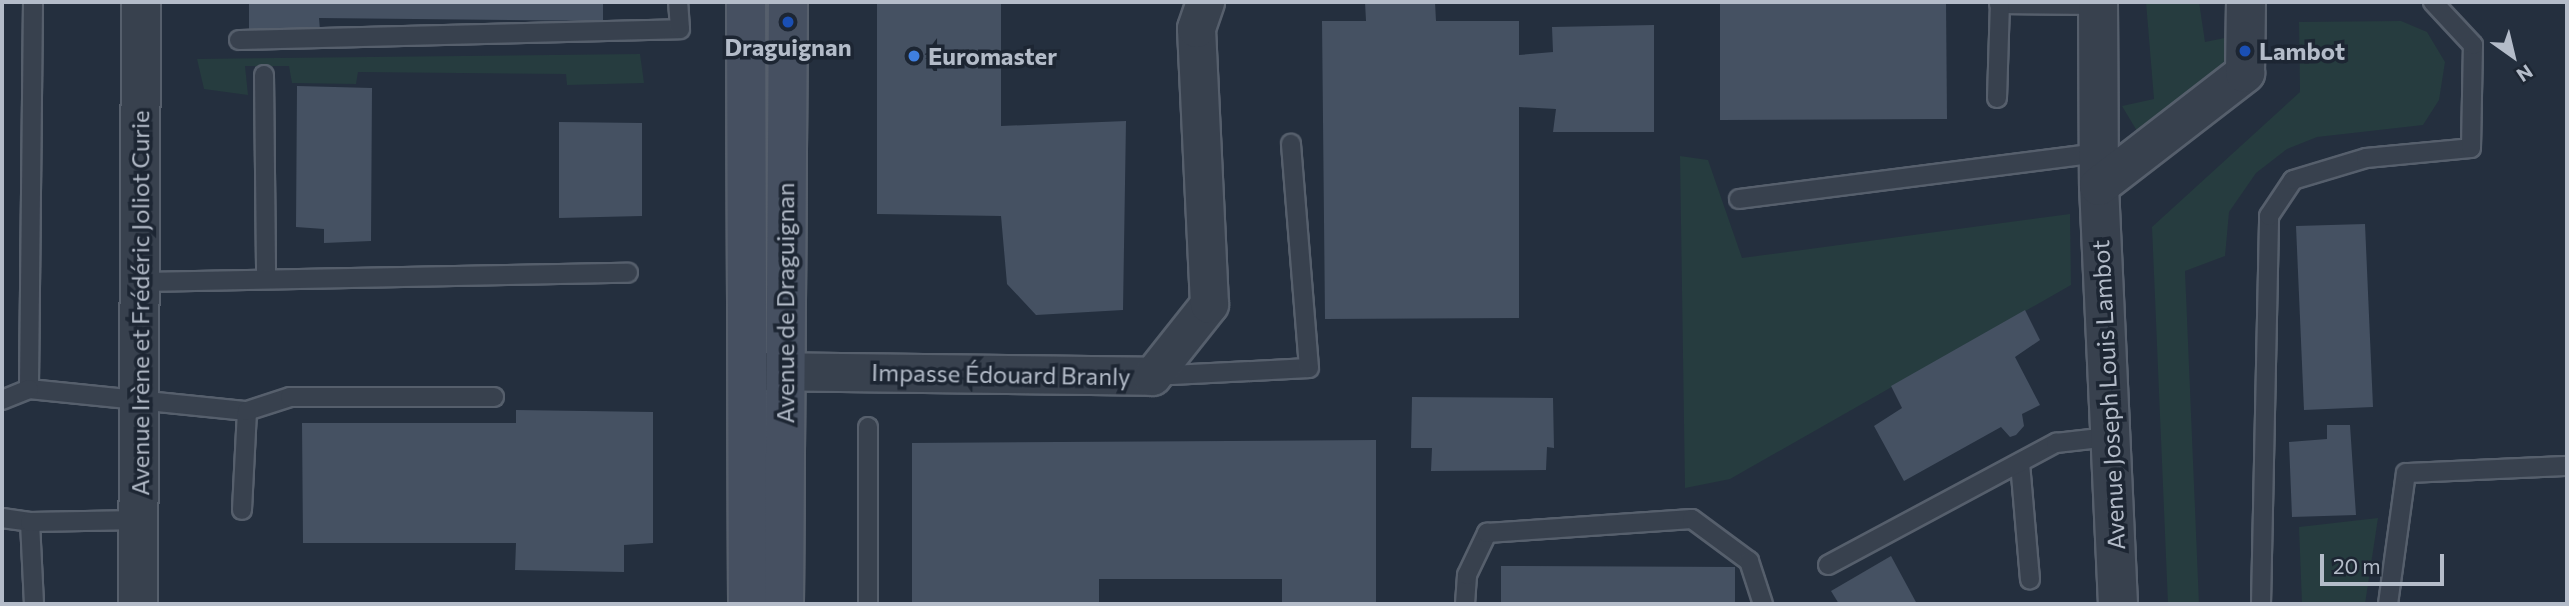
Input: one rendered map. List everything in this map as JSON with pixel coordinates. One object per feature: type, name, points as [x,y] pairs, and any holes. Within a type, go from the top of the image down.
[{"type":"main road","name":"Avenue de Draguignan","points":[[746,2],[766,371],[784,604]]},
{"type":"main road","name":"Avenue de Draguignan","points":[[748,604],[766,371],[788,2]]},
{"type":"street","name":"Avenue Irène et Frédéric Joliot Curie","points":[[138,604],[141,2]]},
{"type":"street","name":"Impasse Édouard Branly","points":[[766,371],[1152,376],[1209,304],[1196,28],[1205,2]]},
{"type":"street","points":[[2099,169],[2245,73],[2246,2]]},
{"type":"street","name":"Avenue Joseph Louis Lambot","points":[[2098,3],[2099,169],[2118,604]]},
{"type":"lane","points":[[29,389],[33,2]]},
{"type":"lane","points":[[239,40],[680,29],[678,2]]},
{"type":"lane","points":[[2261,604],[2269,216],[2293,180],[2366,158],[2471,148],[2473,45],[2433,2]]},
{"type":"lane","points":[[1997,99],[2000,3],[2098,3]]},
{"type":"lane","points":[[264,75],[266,279]]},
{"type":"lane","points":[[1152,376],[1308,368],[1292,144]]},
{"type":"lane","points":[[1739,199],[2099,169]]},
{"type":"lane","points":[[139,282],[628,273]]},
{"type":"lane","points":[[2,400],[29,389],[139,403],[247,411],[290,397],[494,397]]},
{"type":"lane","points":[[242,510],[247,411]]},
{"type":"lane","points":[[868,427],[868,604]]},
{"type":"lane","points":[[1828,565],[2056,443],[2109,438]]},
{"type":"lane","points":[[2020,463],[2030,580]]},
{"type":"lane","points":[[2388,604],[2406,473],[2567,466]]},
{"type":"lane","points":[[2,518],[30,522],[139,520]]},
{"type":"lane","points":[[1465,604],[1467,575],[1487,533],[1692,519],[1749,561],[1763,604]]},
{"type":"lane","points":[[30,522],[34,604]]},
{"type":"green space","points":[[2146,2],[2199,2],[2205,42],[2235,36],[2223,65],[2151,135],[2137,131],[2122,106],[2154,99]]},
{"type":"green space","points":[[2401,21],[2427,32],[2445,62],[2439,100],[2423,125],[2317,137],[2287,149],[2256,173],[2229,212],[2225,256],[2185,271],[2199,604],[2168,604],[2152,227],[2300,92],[2299,22]]},
{"type":"green space","points":[[640,54],[644,83],[567,85],[566,74],[358,72],[356,84],[292,83],[289,66],[245,66],[248,95],[204,89],[197,59]]},
{"type":"green space","points":[[1680,156],[1708,160],[1742,258],[2070,214],[2071,285],[1730,479],[1685,488]]},
{"type":"green space","points":[[2378,518],[2365,604],[2302,604],[2299,527]]},
{"type":"building","points":[[249,2],[603,2],[603,21],[319,18],[320,30],[249,29]]},
{"type":"building","points":[[877,2],[1001,2],[1001,126],[1126,121],[1123,310],[1036,315],[1007,284],[1001,216],[877,214]]},
{"type":"building","points":[[1365,2],[1435,2],[1436,21],[1519,21],[1519,55],[1553,52],[1552,27],[1654,25],[1654,132],[1553,132],[1556,109],[1519,107],[1519,318],[1325,319],[1322,21],[1366,21]]},
{"type":"building","points":[[1720,2],[1946,2],[1947,119],[1720,120]]},
{"type":"building","points":[[297,86],[372,88],[371,241],[324,243],[324,229],[296,227]]},
{"type":"building","points":[[559,122],[642,123],[642,216],[559,218]]},
{"type":"building","points":[[2365,224],[2373,407],[2304,410],[2296,226]]},
{"type":"building","points":[[2025,310],[2040,340],[2015,357],[2040,405],[2022,414],[2024,426],[2016,435],[2010,437],[2001,427],[1904,481],[1874,426],[1902,408],[1891,386]]},
{"type":"building","points":[[1412,397],[1553,398],[1554,448],[1547,447],[1546,470],[1431,471],[1432,448],[1411,448]]},
{"type":"building","points":[[516,410],[653,412],[653,543],[624,545],[624,572],[515,570],[516,543],[303,543],[302,423],[516,423]]},
{"type":"building","points":[[2327,425],[2350,425],[2356,515],[2292,517],[2289,442],[2327,439]]},
{"type":"building","points":[[1376,440],[1376,604],[1282,604],[1282,579],[1099,579],[1099,604],[912,604],[912,443]]},
{"type":"building","points":[[1891,556],[1917,604],[1839,604],[1831,591]]},
{"type":"building","points":[[1501,566],[1735,567],[1735,604],[1501,604]]},
{"type":"place","name":"Draguignan","points":[[788,22]]},
{"type":"place","name":"Lambot","points":[[2245,51]]},
{"type":"place","name":"Euromaster","points":[[914,56]]}]
